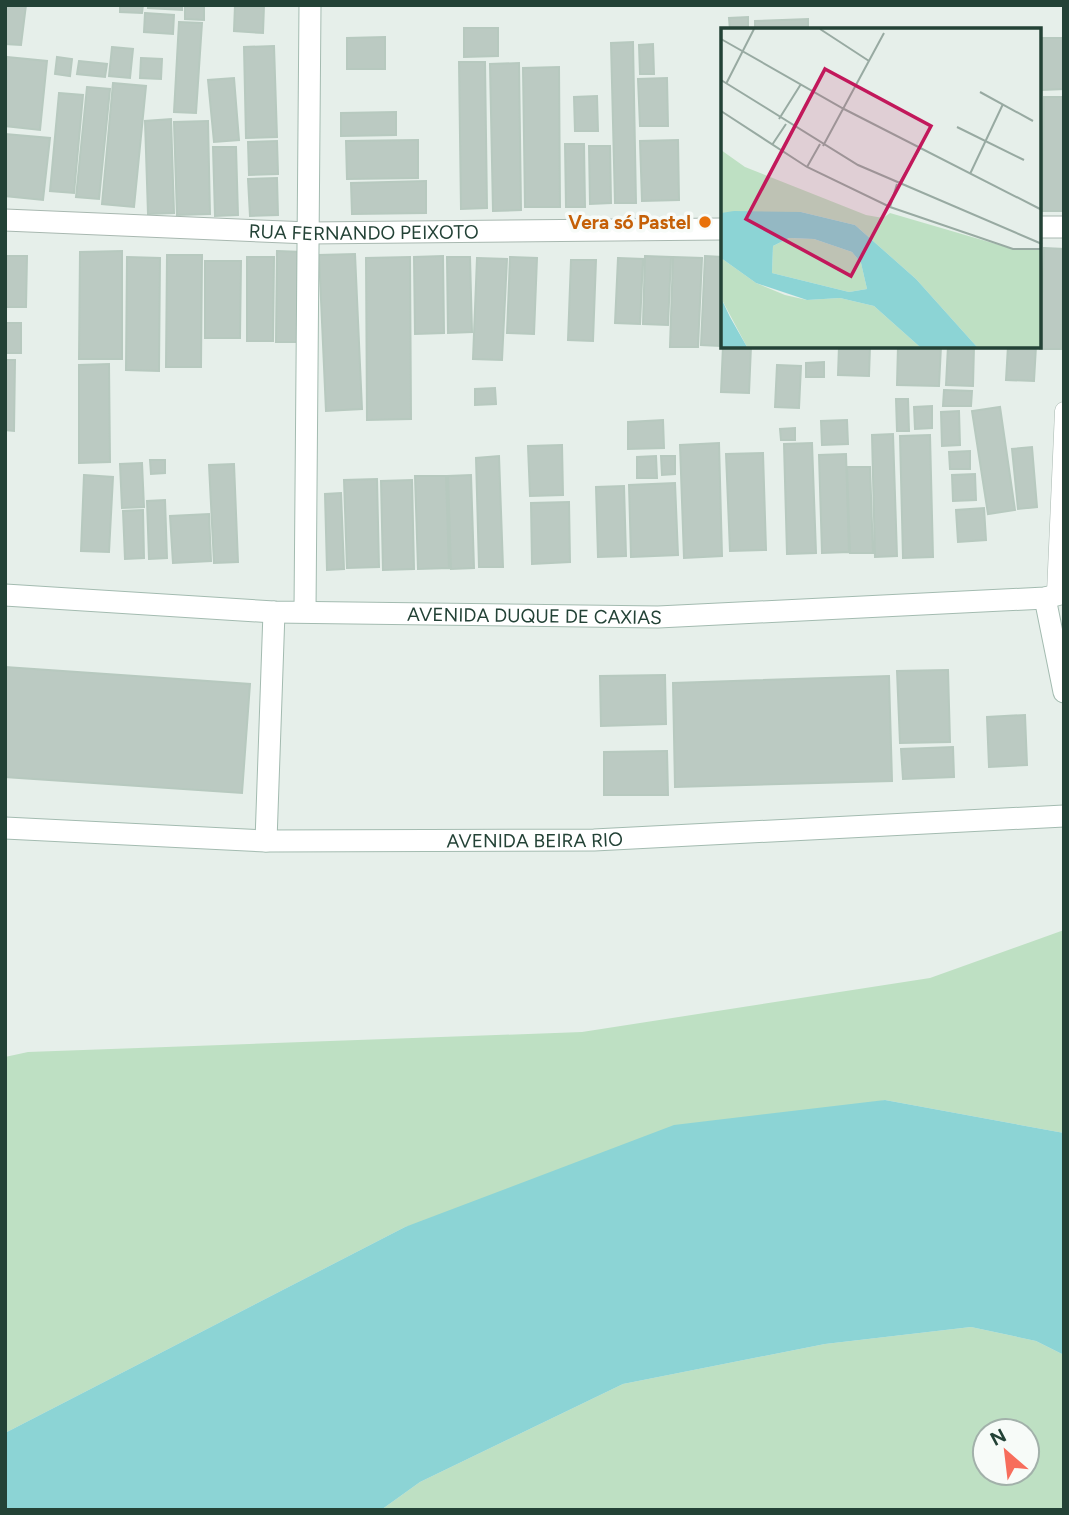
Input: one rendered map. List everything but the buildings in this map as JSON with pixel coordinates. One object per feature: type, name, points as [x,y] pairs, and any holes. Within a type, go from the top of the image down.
[{"type":"main road","points":[[305,611],[310,5]]},
{"type":"main road","name":"RUA FERNANDO PEIXOTO","points":[[5,220],[309,233],[721,229]]},
{"type":"main road","points":[[1041,227],[1064,226]]},
{"type":"main road","name":"AVENIDA DUQUE DE CAXIAS","points":[[5,595],[274,611],[658,617],[1055,595]]},
{"type":"main road","points":[[1055,595],[1064,692]]},
{"type":"main road","points":[[266,841],[274,611]]},
{"type":"main road","name":"AVENIDA BEIRA RIO","points":[[5,828],[266,841],[594,841],[1064,816]]},
{"type":"lane","points":[[1055,595],[1064,411]]},
{"type":"green space","points":[[1064,930],[1064,1133],[885,1100],[405,1227],[5,1433],[5,1057],[28,1052],[582,1032],[930,978]]},
{"type":"green space","points":[[971,1327],[1036,1341],[1064,1355],[1064,1510],[381,1510],[420,1482],[623,1384],[825,1344]]},
{"type":"water","points":[[885,1100],[1064,1133],[1064,1355],[1036,1341],[971,1327],[825,1344],[623,1384],[420,1482],[381,1510],[5,1510],[5,1433],[405,1227],[674,1125]]},
{"type":"place","name":"Vera só Pastel","points":[[705,222]]}]
